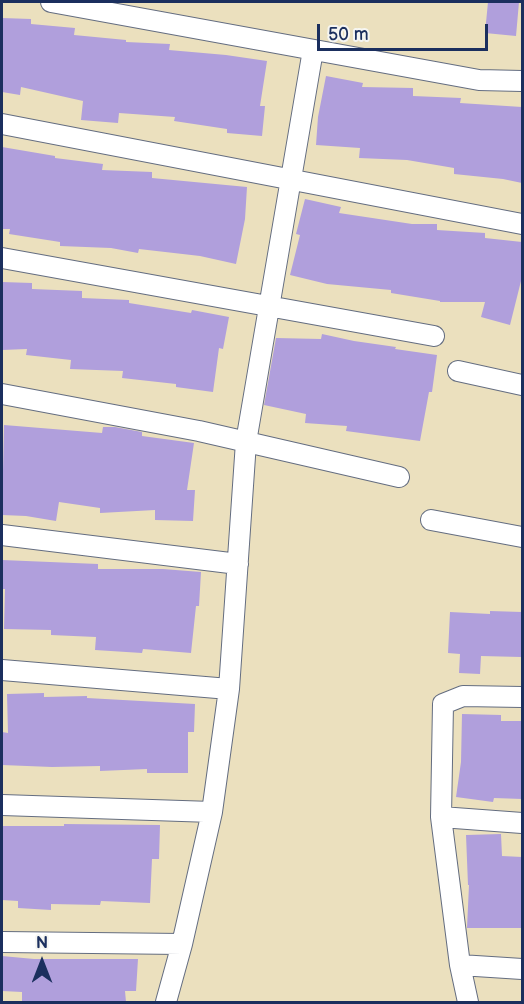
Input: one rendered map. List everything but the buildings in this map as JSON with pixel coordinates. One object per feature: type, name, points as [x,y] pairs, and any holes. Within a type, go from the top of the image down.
[{"type":"street","points":[[51,2],[479,80],[522,81]]},
{"type":"street","points":[[166,1002],[183,944],[212,812],[229,689],[246,442],[313,50]]},
{"type":"street","points":[[2,124],[522,224]]},
{"type":"street","points":[[2,258],[434,336]]},
{"type":"street","points":[[459,371],[522,385]]},
{"type":"street","points":[[2,394],[246,442],[399,477]]},
{"type":"street","points":[[431,520],[522,537]]},
{"type":"street","points":[[2,535],[238,564]]},
{"type":"street","points":[[2,670],[229,689]]},
{"type":"street","points":[[468,1002],[460,965],[441,817],[442,705],[463,696],[522,697]]},
{"type":"street","points":[[2,805],[212,812]]},
{"type":"street","points":[[441,817],[522,824]]},
{"type":"street","points":[[2,942],[183,944]]},
{"type":"street","points":[[460,965],[522,969]]}]
